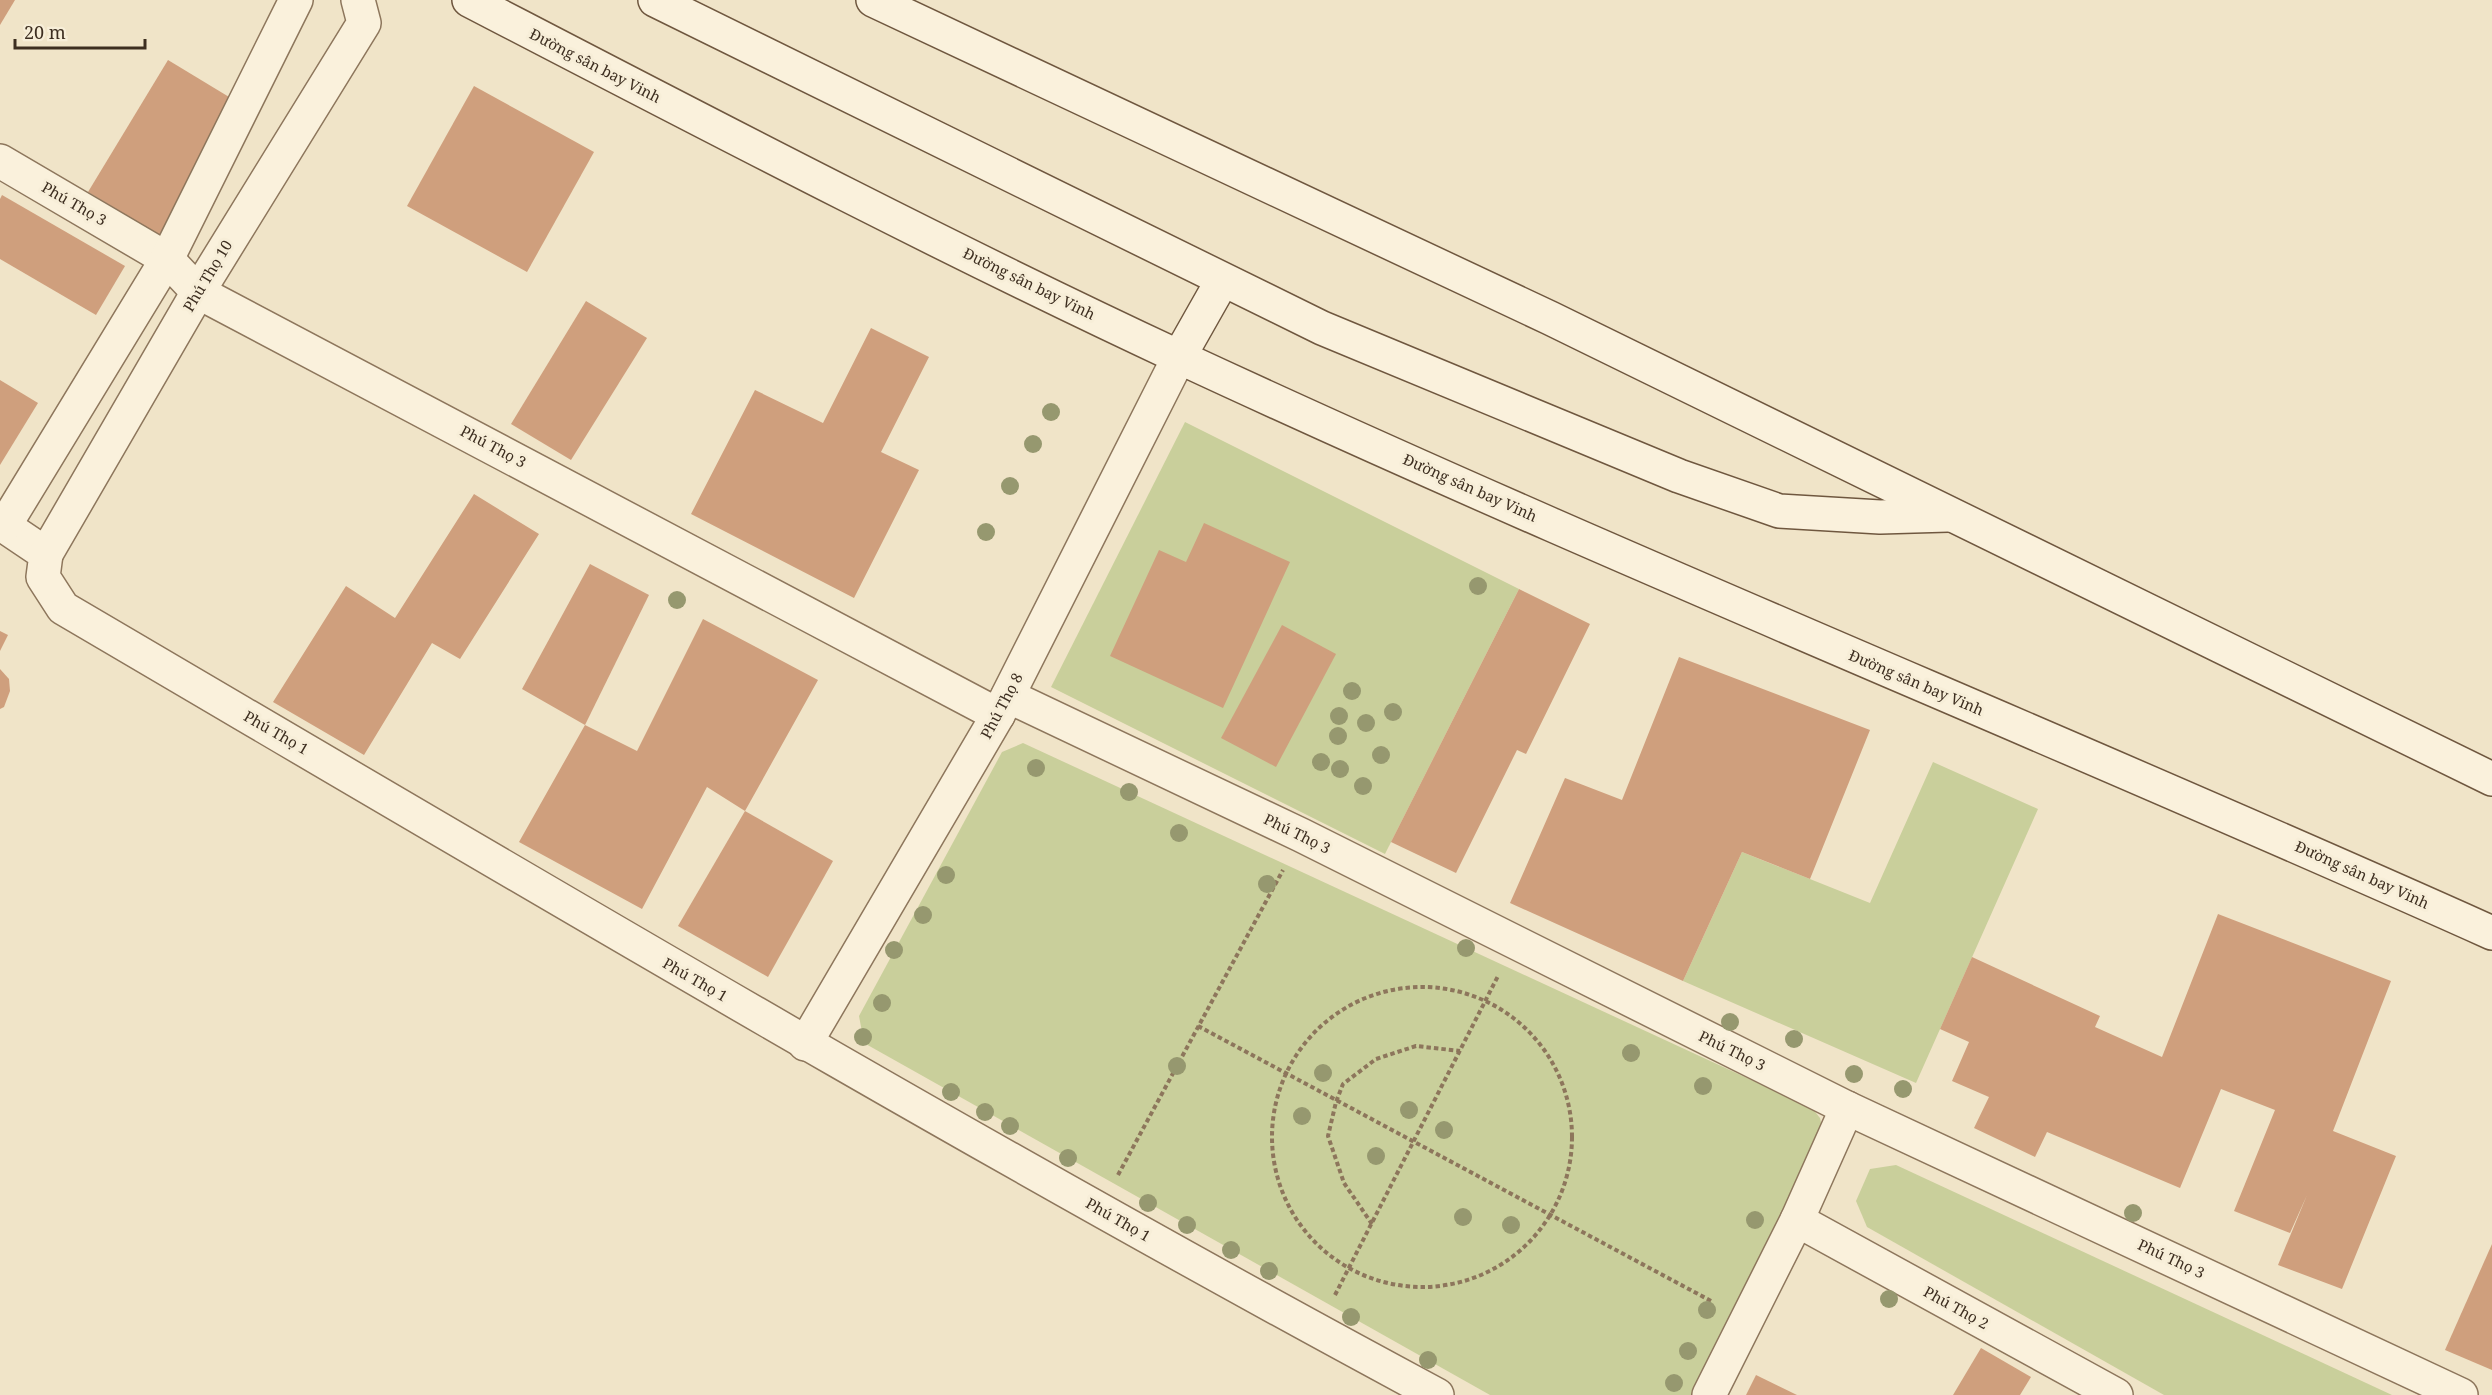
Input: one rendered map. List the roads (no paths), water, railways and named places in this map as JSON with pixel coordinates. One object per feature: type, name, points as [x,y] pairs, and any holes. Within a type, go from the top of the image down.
[{"type":"street","points":[[46,554],[2,524],[167,259],[296,0]]},
{"type":"street","name":"Phú Thọ 10","points":[[46,554],[198,292],[364,23],[358,0]]},
{"type":"street","name":"Đường sân bay Vinh","points":[[469,0],[844,195],[1179,357],[1669,578],[2360,873],[2492,933]]},
{"type":"street","points":[[655,0],[1222,281],[1322,328],[1679,476],[1779,511],[1880,517],[1953,515]]},
{"type":"street","points":[[873,0],[1550,318],[2492,779]]},
{"type":"street","name":"Phú Thọ 3","points":[[0,161],[167,259],[198,292],[1003,705],[1301,835],[1847,1108],[2461,1395]]},
{"type":"street","name":"Phú Thọ 8","points":[[805,1044],[1003,705],[1179,357],[1222,281]]},
{"type":"street","name":"Phú Thọ 1","points":[[46,554],[43,577],[63,608],[805,1044],[1099,1210],[1437,1395]]},
{"type":"street","points":[[1709,1395],[1797,1220],[1847,1108]]},
{"type":"street","name":"Phú Thọ 2","points":[[1797,1220],[2115,1395]]}]
